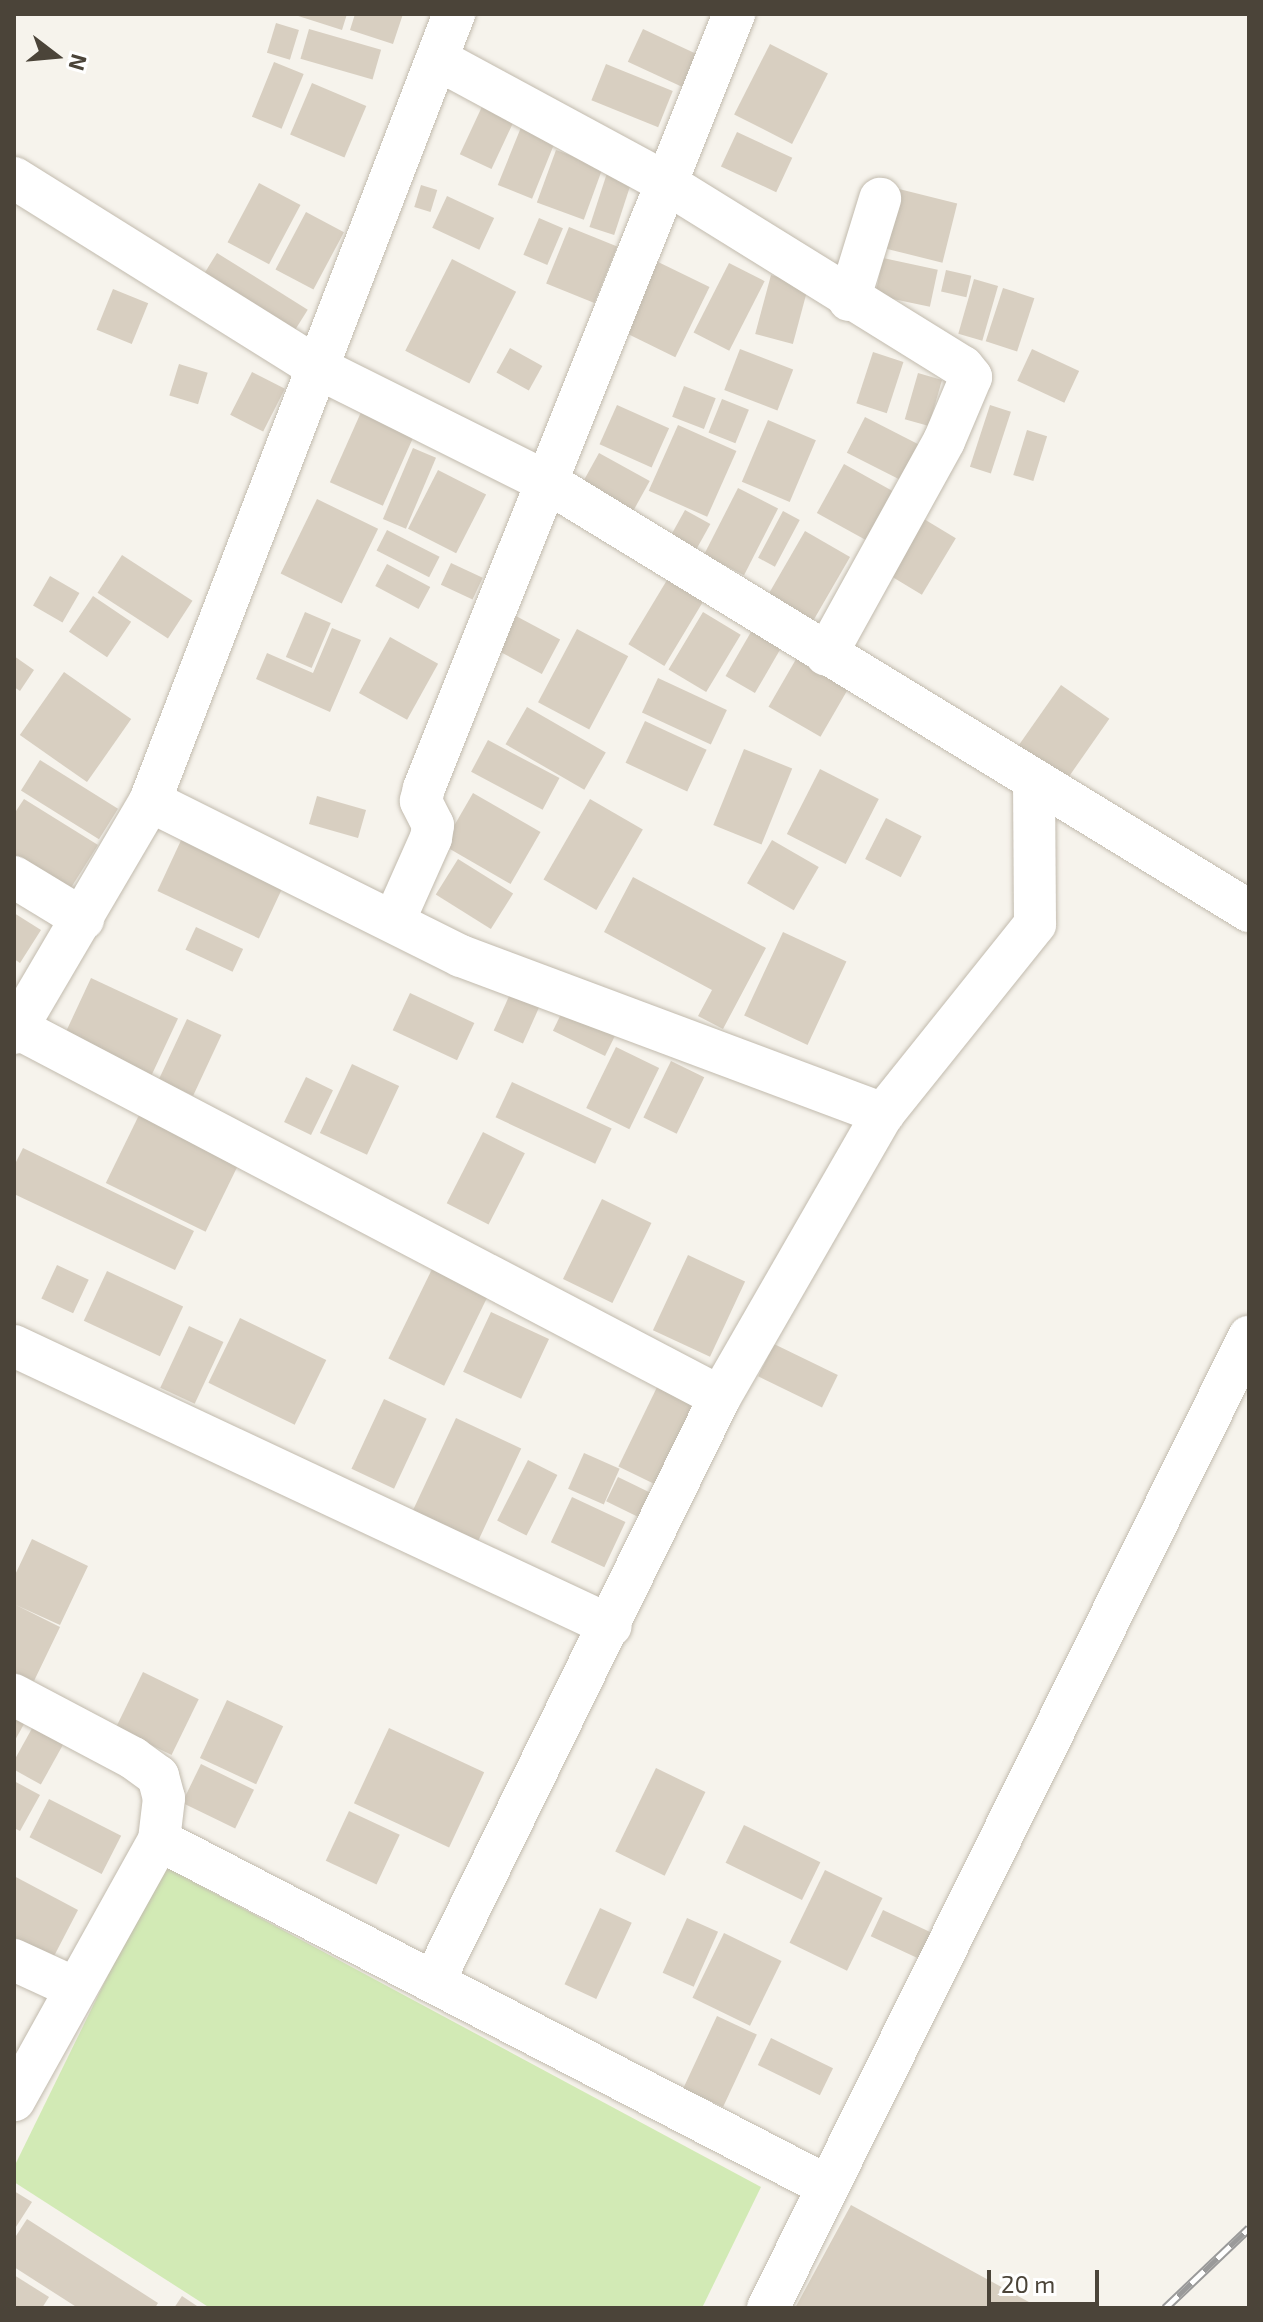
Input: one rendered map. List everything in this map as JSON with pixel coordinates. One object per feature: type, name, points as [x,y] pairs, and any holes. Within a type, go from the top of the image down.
[{"type":"street","points":[[454,14],[150,801],[15,1031],[720,1397]]},
{"type":"street","points":[[394,921],[431,838],[433,825],[421,801],[424,788],[734,14]]},
{"type":"street","points":[[437,59],[666,183],[849,300],[963,367],[970,383],[826,655]]},
{"type":"street","points":[[14,178],[318,368],[547,482],[1249,911]]},
{"type":"street","points":[[849,300],[880,199]]},
{"type":"street","points":[[434,1981],[611,1626],[720,1397],[883,1114],[1035,924],[1034,780]]},
{"type":"street","points":[[150,801],[461,956],[552,994],[883,1114]]},
{"type":"street","points":[[14,877],[83,919]]},
{"type":"street","points":[[768,2308],[1249,1337]]},
{"type":"street","points":[[14,1346],[611,1626]]},
{"type":"street","points":[[14,1695],[158,1776],[164,1798],[159,1840],[14,2100]]},
{"type":"street","points":[[159,1840],[827,2186]]},
{"type":"street","points":[[14,1960],[75,1988]]},
{"type":"green space","points":[[162,1865],[761,2187],[702,2308],[210,2308],[14,2182],[14,2167]]},
{"type":"building","points":[[292,14],[347,14],[342,30]]},
{"type":"building","points":[[355,14],[403,14],[393,44],[350,30]]},
{"type":"building","points":[[276,23],[299,30],[290,60],[267,53]]},
{"type":"building","points":[[309,29],[381,50],[373,79],[300,59]]},
{"type":"building","points":[[643,29],[702,56],[687,89],[628,62]]},
{"type":"building","points":[[770,44],[828,74],[792,144],[734,114]]},
{"type":"building","points":[[274,62],[304,74],[282,129],[252,117]]},
{"type":"building","points":[[606,64],[673,91],[658,127],[591,100]]},
{"type":"building","points":[[312,83],[366,106],[344,158],[290,135]]},
{"type":"building","points":[[486,98],[518,113],[492,169],[460,154]]},
{"type":"building","points":[[524,120],[558,134],[532,199],[498,185]]},
{"type":"building","points":[[737,132],[792,158],[776,192],[721,166]]},
{"type":"building","points":[[556,150],[603,167],[584,220],[537,203]]},
{"type":"building","points":[[608,170],[633,178],[614,235],[589,227]]},
{"type":"building","points":[[259,183],[300,205],[269,264],[228,242]]},
{"type":"building","points":[[421,185],[437,190],[431,212],[414,207]]},
{"type":"building","points":[[899,189],[957,204],[942,263],[884,248]]},
{"type":"building","points":[[447,196],[494,218],[479,250],[432,228]]},
{"type":"building","points":[[306,212],[344,232],[313,290],[275,269]]},
{"type":"building","points":[[539,218],[563,228],[547,265],[523,255]]},
{"type":"building","points":[[569,227],[617,246],[594,303],[546,284]]},
{"type":"building","points":[[217,253],[308,310],[291,337],[200,280]]},
{"type":"building","points":[[883,258],[938,270],[930,307],[875,295]]},
{"type":"building","points":[[452,259],[516,292],[469,383],[405,351]]},
{"type":"building","points":[[652,259],[710,287],[675,357],[618,329]]},
{"type":"building","points":[[729,263],[765,281],[729,351],[694,332]]},
{"type":"building","points":[[946,270],[971,276],[966,297],[941,291]]},
{"type":"building","points":[[771,275],[809,285],[793,344],[755,334]]},
{"type":"building","points":[[974,279],[998,286],[982,341],[958,334]]},
{"type":"building","points":[[1003,288],[1034,298],[1017,351],[986,341]]},
{"type":"building","points":[[113,289],[148,303],[132,344],[97,330]]},
{"type":"building","points":[[510,348],[542,366],[529,390],[496,372]]},
{"type":"building","points":[[740,349],[793,369],[777,411],[724,390]]},
{"type":"building","points":[[1032,349],[1079,371],[1064,403],[1017,381]]},
{"type":"building","points":[[873,352],[903,362],[887,413],[856,403]]},
{"type":"building","points":[[179,364],[208,373],[198,404],[169,396]]},
{"type":"building","points":[[252,372],[285,389],[263,432],[230,415]]},
{"type":"building","points":[[918,373],[942,380],[929,426],[905,419]]},
{"type":"building","points":[[684,386],[716,398],[704,429],[672,417]]},
{"type":"building","points":[[722,399],[749,410],[735,443],[709,432]]},
{"type":"building","points":[[617,405],[669,428],[652,467],[600,444]]},
{"type":"building","points":[[990,405],[1011,412],[991,474],[970,467]]},
{"type":"building","points":[[362,410],[415,434],[383,506],[330,482]]},
{"type":"building","points":[[865,417],[920,445],[902,481],[847,453]]},
{"type":"building","points":[[768,420],[816,440],[790,502],[742,482]]},
{"type":"building","points":[[678,425],[736,451],[707,517],[649,491]]},
{"type":"building","points":[[1027,430],[1047,436],[1033,481],[1013,475]]},
{"type":"building","points":[[413,448],[436,458],[406,529],[383,519]]},
{"type":"building","points":[[599,453],[650,481],[630,516],[580,488]]},
{"type":"building","points":[[844,464],[909,500],[882,549],[817,513]]},
{"type":"building","points":[[438,470],[486,495],[456,553],[408,529]]},
{"type":"building","points":[[738,488],[778,508],[744,575],[704,555]]},
{"type":"building","points":[[317,499],[378,529],[342,603],[281,574]]},
{"type":"building","points":[[685,510],[710,524],[696,550],[670,536]]},
{"type":"building","points":[[783,511],[800,520],[775,567],[758,558]]},
{"type":"building","points":[[919,516],[956,538],[922,595],[885,573]]},
{"type":"building","points":[[387,530],[440,557],[429,577],[377,550]]},
{"type":"building","points":[[805,531],[850,557],[812,623],[767,597]]},
{"type":"building","points":[[122,555],[192,601],[168,638],[97,593]]},
{"type":"building","points":[[451,563],[483,578],[473,600],[441,585]]},
{"type":"building","points":[[387,564],[430,587],[419,609],[375,586]]},
{"type":"building","points":[[50,576],[79,593],[62,622],[33,605]]},
{"type":"building","points":[[667,580],[703,602],[664,666],[628,644]]},
{"type":"building","points":[[93,596],[131,622],[107,657],[69,632]]},
{"type":"building","points":[[305,612],[331,623],[312,668],[286,657]]},
{"type":"building","points":[[703,612],[741,635],[706,692],[668,669]]},
{"type":"building","points":[[516,616],[560,639],[542,674],[498,650]]},
{"type":"building","points":[[755,625],[784,642],[755,693],[726,676]]},
{"type":"building","points":[[332,628],[361,640],[330,712],[256,679],[267,653],[313,673]]},
{"type":"building","points":[[577,629],[628,656],[589,730],[538,702]]},
{"type":"building","points":[[390,637],[438,664],[407,720],[359,693]]},
{"type":"building","points":[[799,654],[851,684],[820,737],[768,707]]},
{"type":"building","points":[[14,656],[34,670],[20,691],[14,687]]},
{"type":"building","points":[[64,672],[131,719],[87,782],[20,735]]},
{"type":"building","points":[[658,678],[727,710],[711,745],[642,712]]},
{"type":"building","points":[[1061,685],[1109,719],[1067,779],[1019,746]]},
{"type":"building","points":[[527,707],[606,752],[584,790],[506,744]]},
{"type":"building","points":[[645,721],[707,750],[687,791],[626,763]]},
{"type":"building","points":[[488,740],[560,778],[543,810],[471,772]]},
{"type":"building","points":[[744,749],[792,768],[761,845],[713,825]]},
{"type":"building","points":[[40,760],[118,809],[99,839],[21,791]]},
{"type":"building","points":[[820,769],[879,799],[846,864],[787,834]]},
{"type":"building","points":[[473,793],[541,832],[511,884],[443,845]]},
{"type":"building","points":[[317,796],[366,810],[358,838],[309,824]]},
{"type":"building","points":[[24,799],[98,845],[67,894],[14,860],[14,814]]},
{"type":"building","points":[[590,799],[643,830],[596,910],[544,880]]},
{"type":"building","points":[[886,818],[922,836],[901,877],[865,859]]},
{"type":"building","points":[[184,834],[286,881],[259,938],[157,891]]},
{"type":"building","points":[[772,840],[819,867],[794,910],[747,883]]},
{"type":"building","points":[[458,859],[513,893],[491,929],[436,895]]},
{"type":"building","points":[[633,877],[766,948],[723,1029],[698,1016],[712,990],[604,932]]},
{"type":"building","points":[[14,913],[41,930],[20,963],[14,959]]},
{"type":"building","points":[[196,927],[243,949],[233,972],[185,950]]},
{"type":"building","points":[[783,932],[846,962],[808,1045],[744,1015]]},
{"type":"building","points":[[91,978],[178,1019],[150,1079],[63,1039]]},
{"type":"building","points":[[410,993],[474,1023],[457,1060],[393,1030]]},
{"type":"building","points":[[510,994],[539,1007],[523,1044],[494,1031]]},
{"type":"building","points":[[563,1010],[615,1035],[605,1056],[553,1031]]},
{"type":"building","points":[[187,1019],[221,1035],[193,1096],[159,1080]]},
{"type":"building","points":[[616,1047],[659,1068],[629,1129],[586,1108]]},
{"type":"building","points":[[671,1061],[704,1077],[677,1134],[643,1118]]},
{"type":"building","points":[[352,1064],[399,1086],[367,1155],[320,1133]]},
{"type":"building","points":[[306,1077],[333,1090],[311,1135],[284,1122]]},
{"type":"building","points":[[512,1082],[612,1128],[595,1164],[496,1117]]},
{"type":"building","points":[[140,1113],[240,1162],[206,1232],[106,1183]]},
{"type":"building","points":[[483,1132],[525,1153],[489,1225],[447,1203]]},
{"type":"building","points":[[23,1148],[194,1231],[175,1270],[14,1194],[14,1166]]},
{"type":"building","points":[[602,1199],[651,1223],[612,1303],[563,1279]]},
{"type":"building","points":[[688,1255],[745,1282],[710,1357],[653,1330]]},
{"type":"building","points":[[57,1265],[89,1280],[73,1313],[41,1299]]},
{"type":"building","points":[[434,1265],[490,1292],[444,1386],[388,1358]]},
{"type":"building","points":[[107,1271],[183,1306],[160,1356],[84,1321]]},
{"type":"building","points":[[491,1312],[549,1339],[521,1399],[463,1372]]},
{"type":"building","points":[[240,1318],[326,1360],[295,1425],[208,1383]]},
{"type":"building","points":[[189,1326],[223,1342],[195,1404],[160,1388]]},
{"type":"building","points":[[774,1344],[838,1375],[822,1407],[758,1376]]},
{"type":"building","points":[[660,1381],[709,1405],[668,1490],[618,1466]]},
{"type":"building","points":[[384,1399],[427,1419],[394,1489],[351,1469]]},
{"type":"building","points":[[456,1418],[521,1448],[477,1543],[412,1512]]},
{"type":"building","points":[[584,1453],[620,1469],[604,1504],[568,1489]]},
{"type":"building","points":[[528,1460],[557,1475],[527,1536],[497,1521]]},
{"type":"building","points":[[618,1477],[667,1501],[656,1525],[606,1501]]},
{"type":"building","points":[[572,1497],[625,1522],[604,1567],[551,1542]]},
{"type":"building","points":[[32,1539],[88,1566],[60,1625],[16,1605],[60,1627],[34,1681],[14,1672],[14,1577]]},
{"type":"building","points":[[143,1672],[199,1699],[172,1755],[116,1728]]},
{"type":"building","points":[[227,1700],[283,1726],[256,1784],[200,1758]]},
{"type":"building","points":[[14,1707],[29,1715],[14,1742]]},
{"type":"building","points":[[35,1723],[66,1740],[41,1785],[14,1770],[14,1761]]},
{"type":"building","points":[[389,1728],[484,1772],[449,1848],[354,1803]]},
{"type":"building","points":[[201,1764],[254,1790],[235,1829],[182,1803]]},
{"type":"building","points":[[656,1768],[705,1792],[665,1876],[615,1852]]},
{"type":"building","points":[[14,1781],[40,1795],[20,1831],[14,1828]]},
{"type":"building","points":[[49,1799],[121,1836],[102,1874],[29,1837]]},
{"type":"building","points":[[349,1811],[400,1835],[377,1885],[326,1861]]},
{"type":"building","points":[[744,1825],[820,1862],[802,1900],[726,1863]]},
{"type":"building","points":[[825,1870],[883,1898],[847,1971],[789,1943]]},
{"type":"building","points":[[14,1876],[78,1910],[53,1958],[14,1937]]},
{"type":"building","points":[[600,1908],[632,1923],[596,1999],[565,1984]]},
{"type":"building","points":[[883,1910],[933,1933],[921,1960],[871,1936]]},
{"type":"building","points":[[687,1918],[718,1932],[694,1987],[663,1973]]},
{"type":"building","points":[[724,1933],[782,1961],[750,2026],[692,1998]]},
{"type":"building","points":[[717,2016],[757,2035],[723,2107],[683,2089]]},
{"type":"building","points":[[771,2038],[833,2068],[820,2095],[758,2065]]},
{"type":"building","points":[[14,2191],[32,2202],[14,2230]]},
{"type":"building","points":[[851,2205],[1040,2308],[795,2308]]},
{"type":"building","points":[[27,2219],[158,2303],[155,2308],[78,2308],[14,2267],[14,2239]]},
{"type":"building","points":[[14,2275],[49,2297],[42,2308],[14,2308]]},
{"type":"building","points":[[182,2296],[200,2308],[174,2308]]},
{"type":"railway","points":[[1165,2308],[1249,2228]]}]
